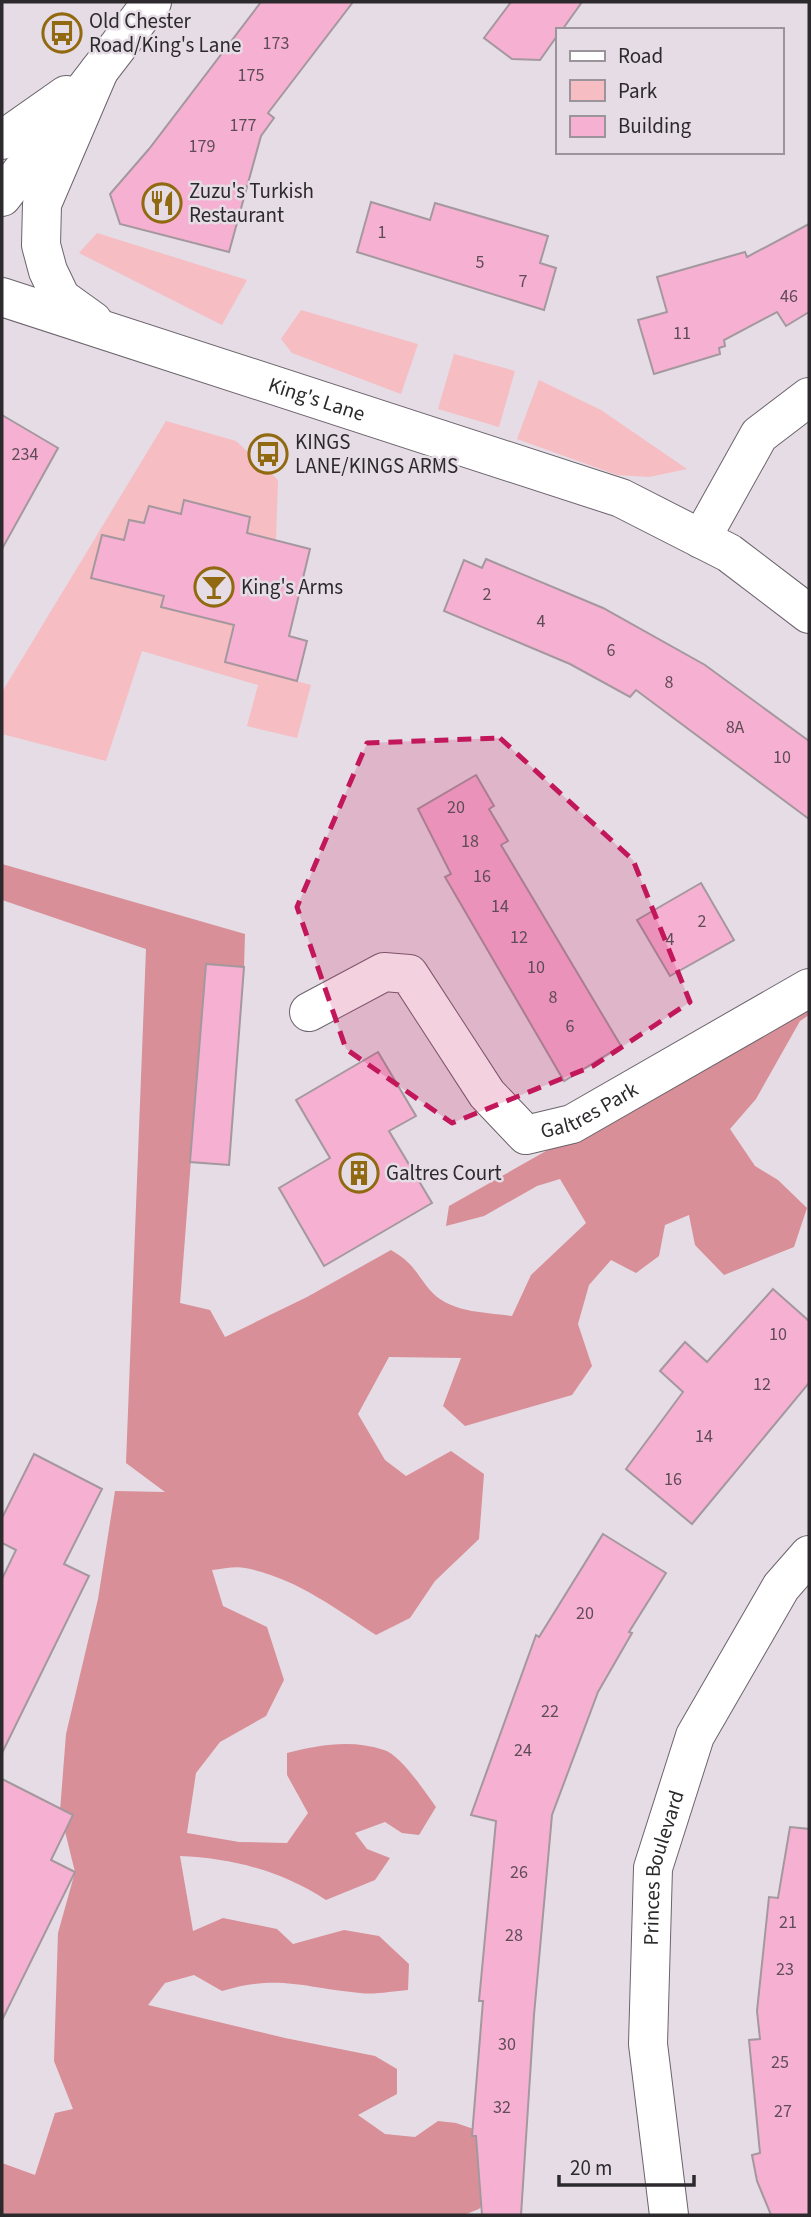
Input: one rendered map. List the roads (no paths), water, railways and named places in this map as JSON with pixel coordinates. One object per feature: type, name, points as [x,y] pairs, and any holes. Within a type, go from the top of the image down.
[{"type":"street","points":[[2,197],[152,2]]},
{"type":"street","points":[[2,141],[99,71]]},
{"type":"street","points":[[99,71],[42,204],[41,245],[48,271],[61,298],[107,332]]},
{"type":"street","name":"King's Lane","points":[[2,297],[621,498],[729,553],[809,614]]},
{"type":"street","points":[[701,539],[759,435],[809,397]]},
{"type":"street","name":"Galtres Park","points":[[309,1012],[384,972],[409,974],[487,1094],[526,1135],[572,1124],[809,988]]},
{"type":"street","name":"Princes Boulevard","points":[[669,2215],[648,2044],[653,1868],[695,1736],[781,1587],[809,1555]]},
{"type":"place","name":"Old Chester Road/King's Lane","points":[[62,33]]},
{"type":"place","name":"Zuzu's Turkish Restaurant","points":[[162,203]]},
{"type":"place","name":"KINGS LANE/KINGS ARMS","points":[[268,454]]},
{"type":"place","name":"King's Arms","points":[[214,587]]},
{"type":"place","name":"Galtres Court","points":[[359,1173]]}]
